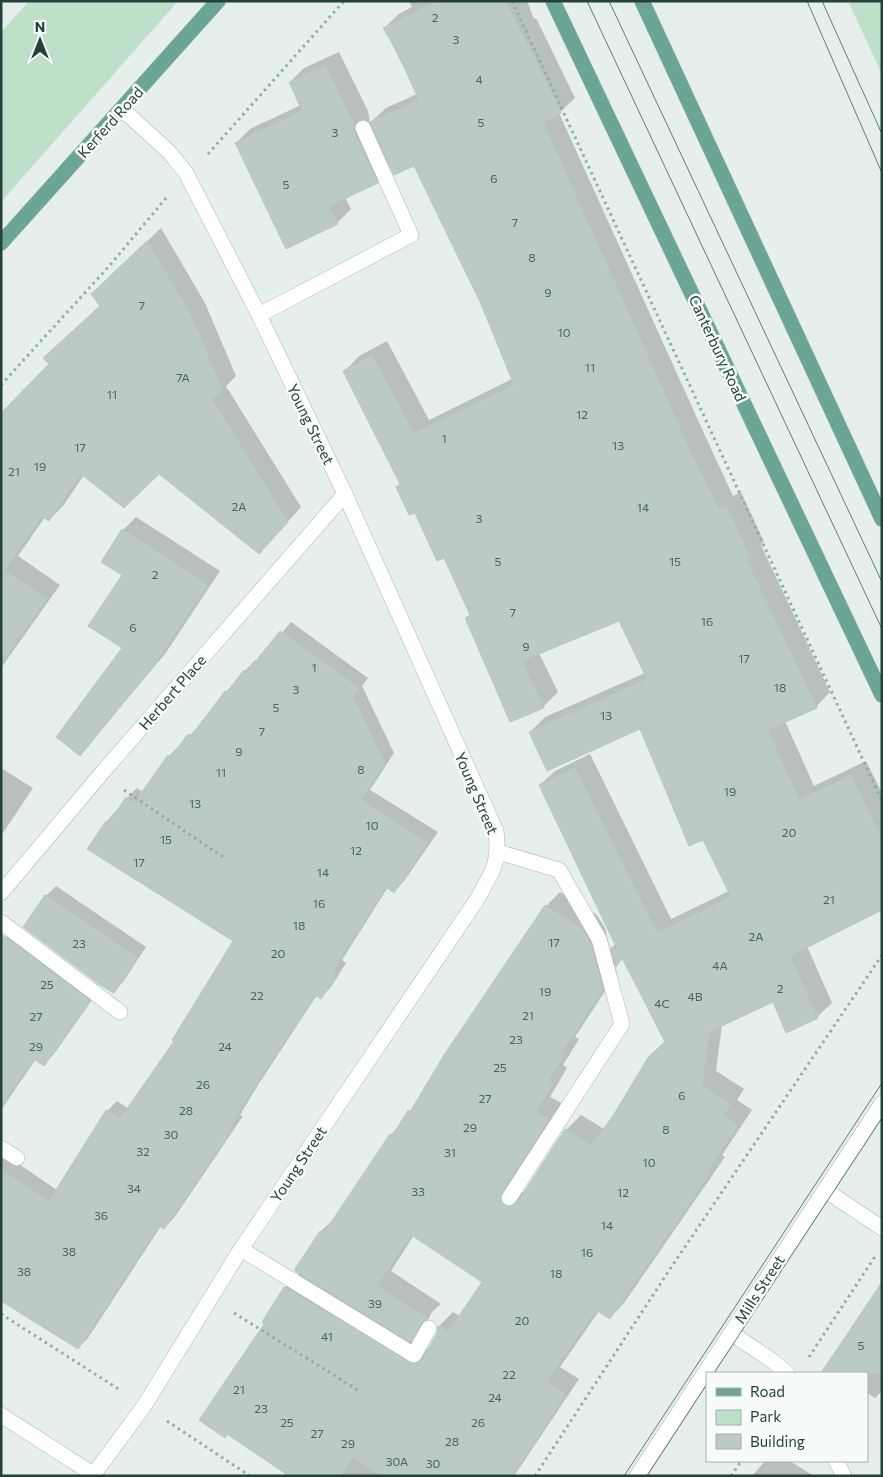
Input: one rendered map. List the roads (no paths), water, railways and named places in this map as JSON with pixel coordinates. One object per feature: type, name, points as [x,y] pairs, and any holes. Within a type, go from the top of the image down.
[{"type":"main road","name":"Kerferd Road","points":[[1,243],[218,1]]},
{"type":"main road","name":"Canterbury Road","points":[[553,1],[882,695]]},
{"type":"main road","points":[[642,1],[882,519]]},
{"type":"street","name":"Young Street","points":[[95,1475],[144,1406],[241,1249],[476,901],[496,866],[498,852],[496,831],[345,494],[259,315],[186,173],[169,152],[122,109]]},
{"type":"street","points":[[259,315],[411,235],[363,128]]},
{"type":"street","name":"Herbert Place","points":[[1,893],[101,774],[345,494]]},
{"type":"street","points":[[498,852],[559,870],[599,940],[622,1024],[509,1198]]},
{"type":"street","points":[[1,922],[120,1012]]},
{"type":"street","name":"Mills Street","points":[[637,1476],[882,1103]]},
{"type":"street","points":[[1,1148],[17,1158]]},
{"type":"street","points":[[825,1190],[882,1228]]},
{"type":"street","points":[[241,1249],[414,1355],[430,1328]]},
{"type":"street","points":[[731,1333],[774,1362],[785,1372]]},
{"type":"street","points":[[1,1415],[95,1475]]},
{"type":"street","points":[[837,1462],[844,1476]]},
{"type":"tram line","points":[[587,1],[882,629]]},
{"type":"tram line","points":[[609,1],[882,582]]},
{"type":"tram line","points":[[807,1],[882,173]]},
{"type":"tram line","points":[[822,1],[882,134]]},
{"type":"tram line","points":[[624,1476],[882,1083]]},
{"type":"tram line","points":[[715,1372],[882,1118]]},
{"type":"tram line","points":[[647,1476],[706,1386]]}]
